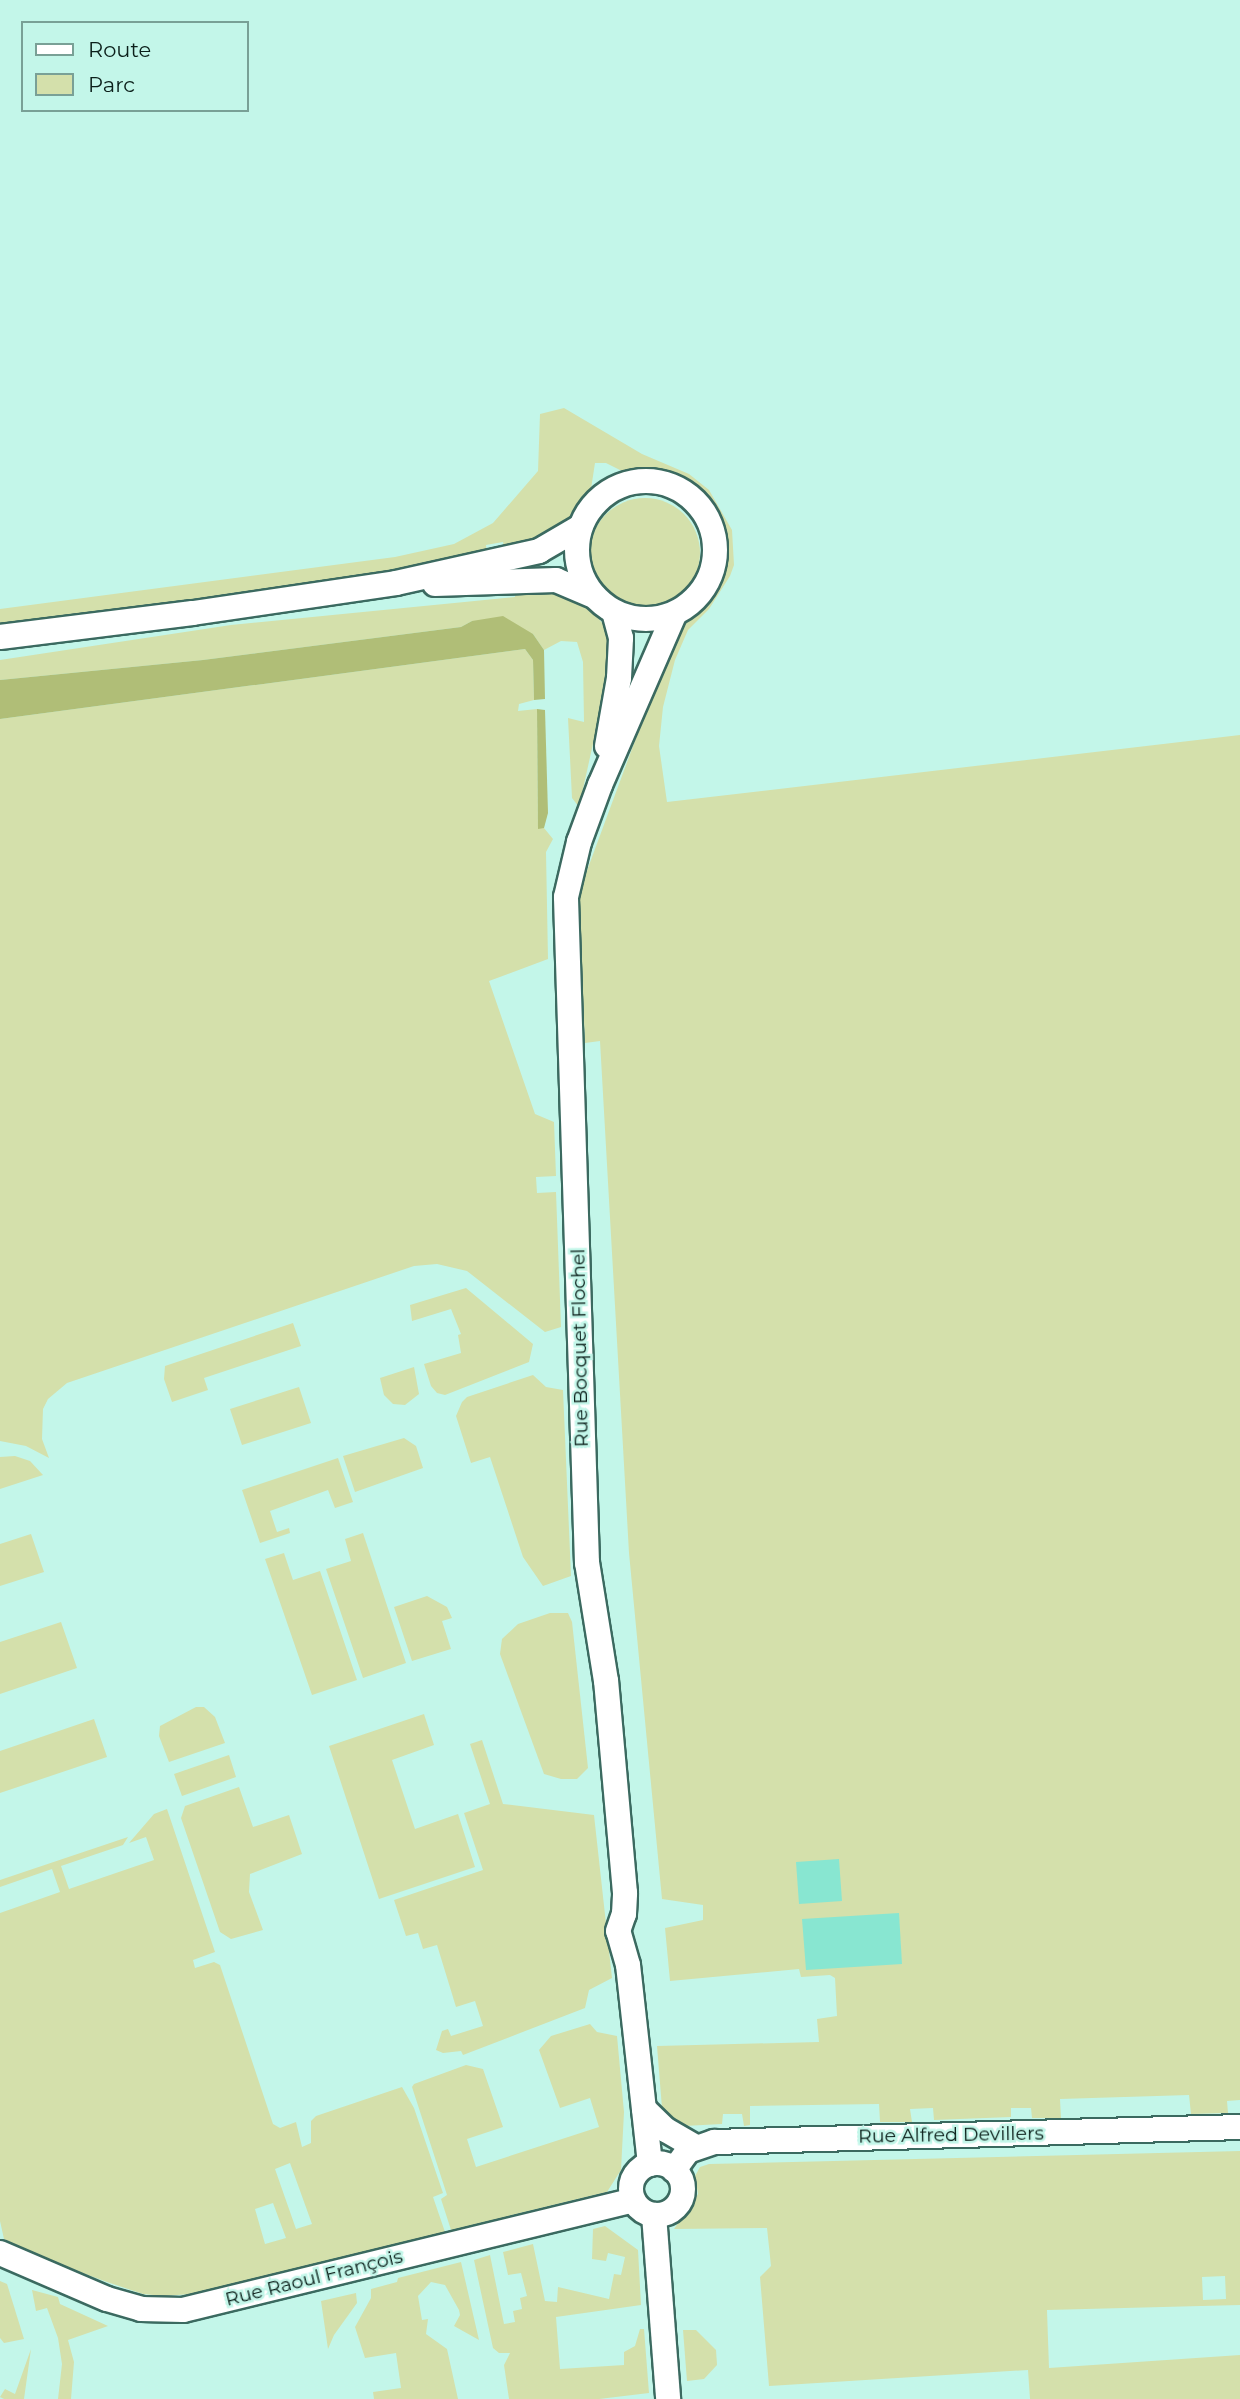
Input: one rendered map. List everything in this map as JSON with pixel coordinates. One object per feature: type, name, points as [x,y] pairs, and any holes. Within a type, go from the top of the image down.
[{"type":"street","points":[[396,583],[556,580],[592,595],[614,612],[633,619],[654,620],[674,615],[691,604],[705,588],[713,569],[716,548],[712,528],[703,509],[688,495],[670,485],[649,481],[629,482],[610,490],[597,500],[580,527],[577,562],[592,595]]},
{"type":"street","points":[[0,637],[193,613],[396,583],[539,551],[580,527]]},
{"type":"street","name":"Rue Bocquet Flochel","points":[[600,785],[619,678],[621,638],[614,612]]},
{"type":"street","name":"Rue Bocquet Flochel","points":[[662,2167],[643,2109],[628,1965],[632,1946],[629,1922],[624,1914],[625,1893],[606,1681],[587,1563],[582,1448],[584,1386],[566,966],[566,897],[600,785],[674,615]]},
{"type":"street","points":[[643,2109],[666,2130],[696,2147]]},
{"type":"street","name":"Rue Alfred Devillers","points":[[696,2147],[714,2141],[740,2140],[1240,2127]]},
{"type":"street","points":[[662,2167],[683,2186],[678,2204],[671,2210],[654,2214],[642,2210],[634,2200],[632,2182],[642,2168],[662,2167],[696,2147]]},
{"type":"street","name":"Rue Raoul François","points":[[0,2253],[107,2299],[141,2309],[183,2310],[634,2200]]},
{"type":"street","points":[[654,2214],[668,2399]]},
{"type":"green space","points":[[564,408],[642,454],[689,474],[709,490],[732,530],[734,565],[730,576],[709,609],[688,630],[675,660],[663,707],[659,746],[667,802],[1240,735],[1240,2100],[1227,2101],[1228,2113],[1191,2114],[1189,2095],[1060,2099],[1061,2118],[1032,2118],[1031,2108],[1011,2108],[1011,2117],[934,2120],[933,2108],[910,2109],[912,2122],[880,2122],[879,2104],[750,2106],[750,2125],[744,2126],[742,2114],[723,2114],[722,2124],[684,2126],[675,2122],[662,2108],[657,2046],[819,2042],[817,2019],[837,2016],[835,1978],[830,1975],[801,1977],[799,1969],[670,1981],[665,1928],[703,1920],[703,1905],[662,1899],[629,1553],[600,1041],[585,1043],[578,895],[677,627],[703,606],[719,580],[725,557],[723,541],[717,517],[702,496],[678,481],[657,473],[626,473],[606,463],[595,463],[591,489],[570,520],[552,536],[505,550],[503,542],[486,545],[487,553],[371,576],[0,624],[0,609],[395,557],[454,544],[493,523],[538,471],[540,414]]},
{"type":"green space","points":[[645,498],[666,502],[684,514],[696,532],[700,553],[696,574],[684,592],[666,604],[645,608],[624,604],[606,592],[594,574],[590,553],[594,532],[606,514],[624,502]]},
{"type":"green space","points":[[544,589],[587,606],[605,626],[609,637],[610,667],[579,807],[572,798],[568,718],[584,722],[583,662],[577,642],[561,641],[544,650],[533,634],[472,621],[461,627],[203,660],[0,680],[0,660],[231,625],[515,597],[515,591]]},
{"type":"green space","points":[[525,649],[533,660],[534,700],[519,704],[518,711],[537,709],[538,828],[544,828],[553,839],[546,852],[548,959],[489,981],[535,1114],[554,1122],[556,1176],[536,1177],[537,1193],[556,1192],[561,1327],[545,1332],[467,1271],[437,1264],[414,1266],[67,1383],[48,1399],[43,1409],[42,1439],[49,1458],[26,1446],[0,1441],[0,719]]},
{"type":"green space","points":[[466,1288],[533,1344],[529,1362],[445,1395],[437,1393],[431,1386],[424,1364],[461,1353],[458,1335],[461,1334],[451,1309],[412,1321],[410,1305]]},
{"type":"green space","points":[[293,1323],[301,1346],[204,1378],[208,1390],[172,1402],[164,1379],[165,1366]]},
{"type":"green space","points":[[414,1367],[419,1394],[405,1405],[393,1404],[384,1395],[380,1378]]},
{"type":"green space","points":[[533,1375],[546,1387],[563,1390],[571,1576],[543,1586],[523,1557],[490,1457],[471,1463],[456,1416],[467,1397]]},
{"type":"green space","points":[[299,1387],[311,1423],[242,1445],[230,1409]]},
{"type":"green space","points":[[404,1438],[416,1446],[423,1468],[355,1492],[343,1456]]},
{"type":"green space","points":[[15,1456],[30,1461],[43,1475],[0,1489],[0,1457]]},
{"type":"green space","points":[[338,1458],[353,1502],[335,1508],[328,1490],[270,1511],[277,1532],[289,1528],[290,1533],[260,1543],[242,1490]]},
{"type":"green space","points":[[363,1533],[406,1663],[363,1678],[326,1569],[351,1561],[345,1539]]},
{"type":"green space","points":[[31,1534],[44,1572],[0,1586],[0,1544]]},
{"type":"green space","points":[[284,1553],[293,1580],[320,1571],[357,1680],[312,1695],[265,1559]]},
{"type":"green space","points":[[427,1596],[447,1607],[452,1618],[442,1621],[451,1649],[412,1661],[394,1607]]},
{"type":"green space","points":[[550,1613],[568,1613],[572,1622],[588,1768],[577,1779],[561,1779],[544,1774],[500,1654],[502,1639],[518,1624]]},
{"type":"green space","points":[[61,1622],[77,1668],[0,1694],[0,1642]]},
{"type":"green space","points":[[196,1707],[204,1707],[215,1717],[225,1743],[169,1762],[159,1736],[160,1726]]},
{"type":"green space","points":[[424,1714],[434,1745],[392,1760],[415,1829],[458,1814],[475,1867],[379,1899],[329,1746]]},
{"type":"green space","points":[[94,1719],[107,1757],[0,1793],[0,1751]]},
{"type":"green space","points":[[482,1740],[503,1804],[594,1815],[612,1978],[589,1990],[585,2008],[463,2055],[461,2051],[443,2053],[436,2050],[442,2031],[448,2029],[451,2036],[483,2026],[475,2001],[456,2007],[437,1945],[423,1949],[418,1933],[406,1936],[394,1900],[483,1870],[464,1813],[490,1804],[470,1744]]},
{"type":"green space","points":[[229,1755],[236,1777],[182,1796],[174,1774]]},
{"type":"green space","points":[[239,1787],[253,1827],[289,1815],[302,1854],[250,1874],[249,1892],[263,1930],[231,1939],[220,1932],[181,1818],[185,1806]]},
{"type":"green space","points":[[167,1809],[215,1952],[193,1960],[195,1968],[214,1962],[220,1965],[273,2124],[280,2128],[296,2122],[302,2147],[311,2143],[311,2121],[316,2116],[402,2087],[414,2108],[443,2193],[433,2197],[445,2232],[192,2294],[163,2296],[143,2294],[107,2282],[42,2258],[4,2239],[0,2221],[0,1913],[60,1892],[52,1869],[0,1887],[0,1880],[128,1837],[123,1845],[61,1866],[69,1889],[154,1860],[146,1837],[129,1843],[154,1814]],"holes":[[[290,2163],[312,2224],[296,2229],[275,2169]],[[273,2203],[286,2238],[265,2244],[255,2209]]]},
{"type":"green space","points":[[590,2024],[597,2032],[617,2036],[624,2112],[621,2170],[607,2192],[451,2230],[441,2199],[447,2195],[412,2087],[414,2084],[466,2065],[483,2069],[503,2127],[467,2139],[476,2167],[599,2127],[590,2098],[560,2108],[539,2050],[551,2036]]},
{"type":"green space","points":[[1240,2151],[1240,2305],[1047,2310],[1049,2368],[1240,2355],[1240,2399],[1030,2399],[1028,2370],[769,2386],[760,2277],[771,2266],[767,2228],[674,2229],[698,2194],[695,2176],[700,2167],[709,2164]],"holes":[[[1225,2276],[1226,2299],[1203,2300],[1202,2277]]]},
{"type":"green space","points":[[605,2226],[638,2250],[641,2305],[556,2317],[560,2369],[624,2365],[624,2352],[635,2346],[640,2329],[644,2329],[649,2393],[599,2399],[509,2399],[504,2365],[510,2353],[499,2353],[493,2348],[474,2260],[490,2255],[504,2324],[515,2322],[513,2311],[522,2309],[520,2298],[527,2296],[521,2273],[508,2275],[503,2252],[533,2244],[545,2301],[557,2302],[558,2287],[609,2299],[614,2274],[621,2275],[625,2257],[608,2253],[606,2261],[592,2259],[593,2229]]},
{"type":"green space","points":[[461,2262],[479,2340],[454,2326],[460,2315],[459,2310],[445,2285],[431,2282],[418,2296],[422,2320],[428,2319],[426,2334],[447,2349],[458,2399],[374,2399],[373,2392],[401,2388],[396,2353],[365,2358],[355,2327],[371,2298],[371,2289],[397,2282],[398,2278]]},
{"type":"green space","points":[[0,2281],[7,2284],[24,2339],[4,2343],[0,2338]]},
{"type":"green space","points":[[32,2290],[58,2297],[60,2304],[108,2326],[68,2340],[74,2362],[71,2399],[58,2399],[62,2364],[58,2338],[47,2308],[36,2311]]},
{"type":"green space","points":[[356,2293],[357,2303],[334,2335],[328,2349],[321,2301]]},
{"type":"green space","points":[[683,2330],[696,2330],[716,2350],[717,2365],[704,2379],[687,2381]]},
{"type":"green space","points":[[31,2349],[24,2399],[0,2397],[5,2389],[15,2394]]},
{"type":"shaded area","points":[[503,616],[533,634],[544,650],[545,699],[534,700],[533,660],[525,649],[0,719],[0,680],[203,660],[461,627],[472,621]]},
{"type":"shaded area","points":[[537,709],[545,710],[548,813],[544,828],[538,829]]},
{"type":"shaded area","points":[[839,1859],[842,1901],[799,1904],[796,1862]]},
{"type":"shaded area","points":[[899,1913],[902,1964],[806,1970],[802,1919]]}]
